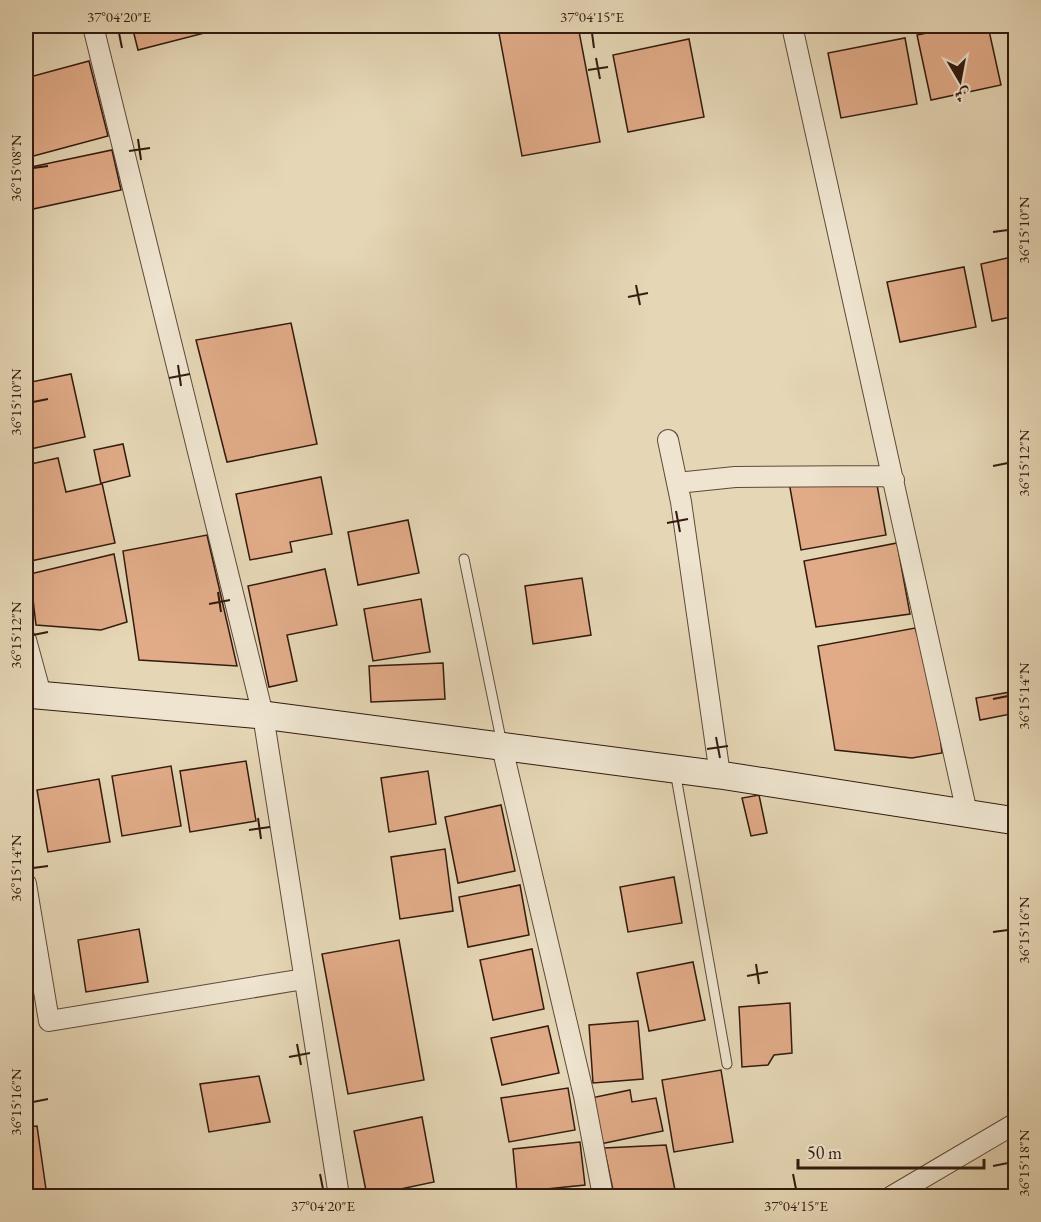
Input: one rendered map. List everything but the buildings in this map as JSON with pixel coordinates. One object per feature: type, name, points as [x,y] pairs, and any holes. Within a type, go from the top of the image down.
[{"type":"street","points":[[93,26],[263,715],[339,1197]]},
{"type":"street","points":[[792,26],[967,813]]},
{"type":"street","points":[[668,440],[677,483],[720,775]]},
{"type":"street","points":[[677,483],[735,477],[884,476],[894,480]]},
{"type":"street","points":[[26,640],[33,694],[263,715],[720,775],[1016,821]]},
{"type":"street","points":[[502,747],[584,1096],[603,1197]]},
{"type":"street","points":[[26,884],[49,1021],[304,979]]},
{"type":"street","points":[[892,1197],[1016,1122]]},
{"type":"lane","points":[[464,559],[502,747]]},
{"type":"lane","points":[[675,769],[727,1065]]}]
